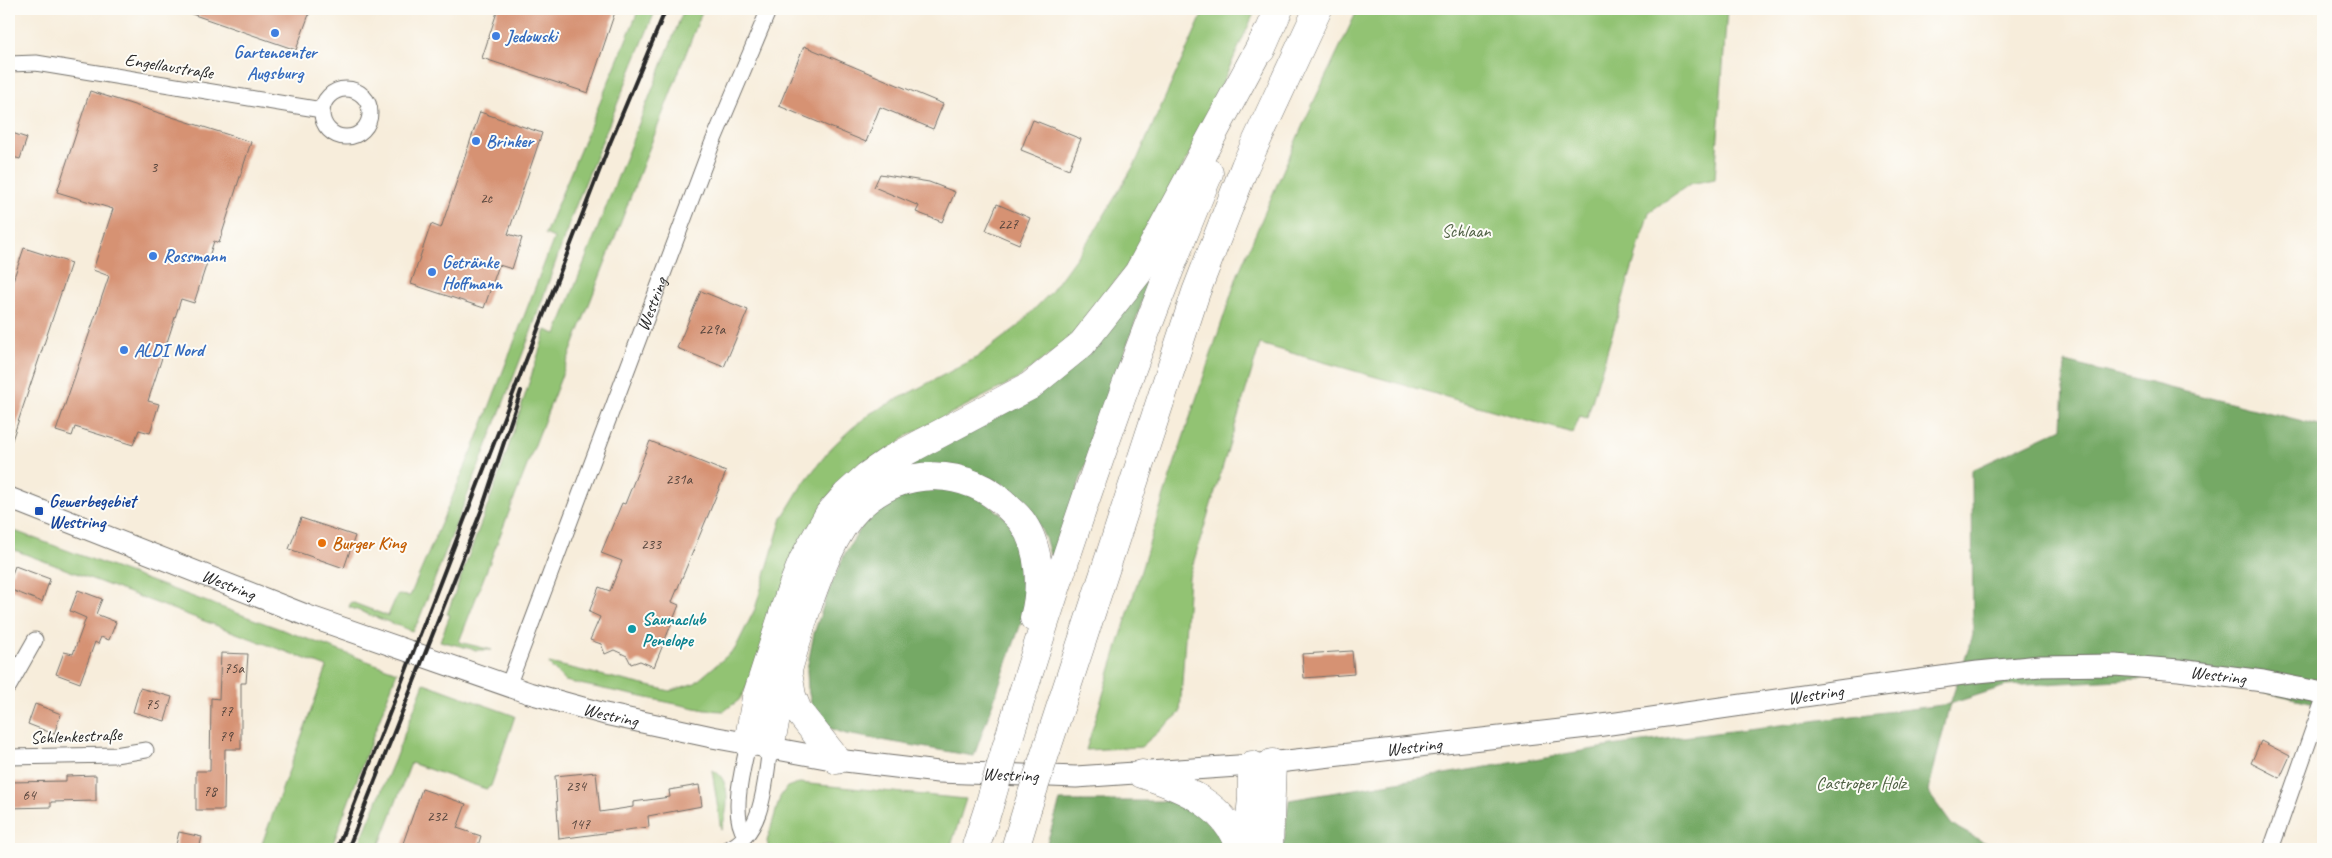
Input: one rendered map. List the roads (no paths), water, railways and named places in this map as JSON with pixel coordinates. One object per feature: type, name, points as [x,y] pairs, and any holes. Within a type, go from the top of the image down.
[{"type":"highway","points":[[975,849],[1023,688],[1104,446],[1174,258],[1279,9]]},
{"type":"highway","points":[[1014,849],[1196,292],[1245,166],[1318,9]]},
{"type":"highway","points":[[759,746],[756,698],[788,595],[803,560],[830,514],[846,495],[867,476],[890,460],[1030,386],[1082,344],[1138,273],[1268,34]]},
{"type":"highway","points":[[759,746],[820,570],[835,541],[857,508],[884,488],[907,479],[926,476],[946,476],[967,480],[1003,502],[1023,522],[1033,546],[1039,574],[1036,611],[1025,651],[1023,688]]},
{"type":"highway","points":[[787,666],[792,696],[798,711],[837,760]]},
{"type":"highway","points":[[1248,849],[1252,798],[1262,764]]},
{"type":"highway","points":[[1262,764],[1269,849]]},
{"type":"highway","points":[[1142,774],[1178,787],[1215,809],[1228,826],[1239,849]]},
{"type":"main road","name":"Westring","points":[[9,498],[308,616],[508,686],[605,714],[759,746],[837,760],[938,772],[1076,777],[1142,774],[1262,764],[1596,726],[1903,682],[2040,666],[2115,665],[2179,670],[2263,681],[2323,693]]},
{"type":"street","name":"Westring","points":[[508,686],[712,144],[769,9]]},
{"type":"street","name":"Engellaustraße","points":[[9,64],[36,63],[322,110]]},
{"type":"street","points":[[9,686],[36,640]]},
{"type":"street","points":[[2271,849],[2323,701]]},
{"type":"street","points":[[745,835],[739,826],[740,783],[759,746]]},
{"type":"street","points":[[727,849],[741,841],[753,827],[758,813],[759,746]]},
{"type":"street","name":"Schlenkestraße","points":[[9,757],[115,755],[146,750]]},
{"type":"railway","points":[[337,849],[610,143],[666,9]]},
{"type":"railway","points":[[348,849],[482,509],[521,391]]},
{"type":"place","name":"Gartencenter Augsburg","points":[[275,33]]},
{"type":"place","name":"Jedowski","points":[[496,36]]},
{"type":"place","name":"Brinker","points":[[476,141]]},
{"type":"place","name":"Rossmann","points":[[153,256]]},
{"type":"place","name":"Getränke Hoffmann","points":[[432,272]]},
{"type":"place","name":"ALDI Nord","points":[[124,350]]},
{"type":"place","name":"Gewerbegebiet Westring","points":[[39,511]]},
{"type":"place","name":"Burger King","points":[[322,543]]},
{"type":"place","name":"Saunaclub Penelope","points":[[632,629]]},
{"type":"park label","name":"Schlaan","points":[[1466,231]]},
{"type":"park label","name":"Castroper Holz","points":[[1861,783]]}]
